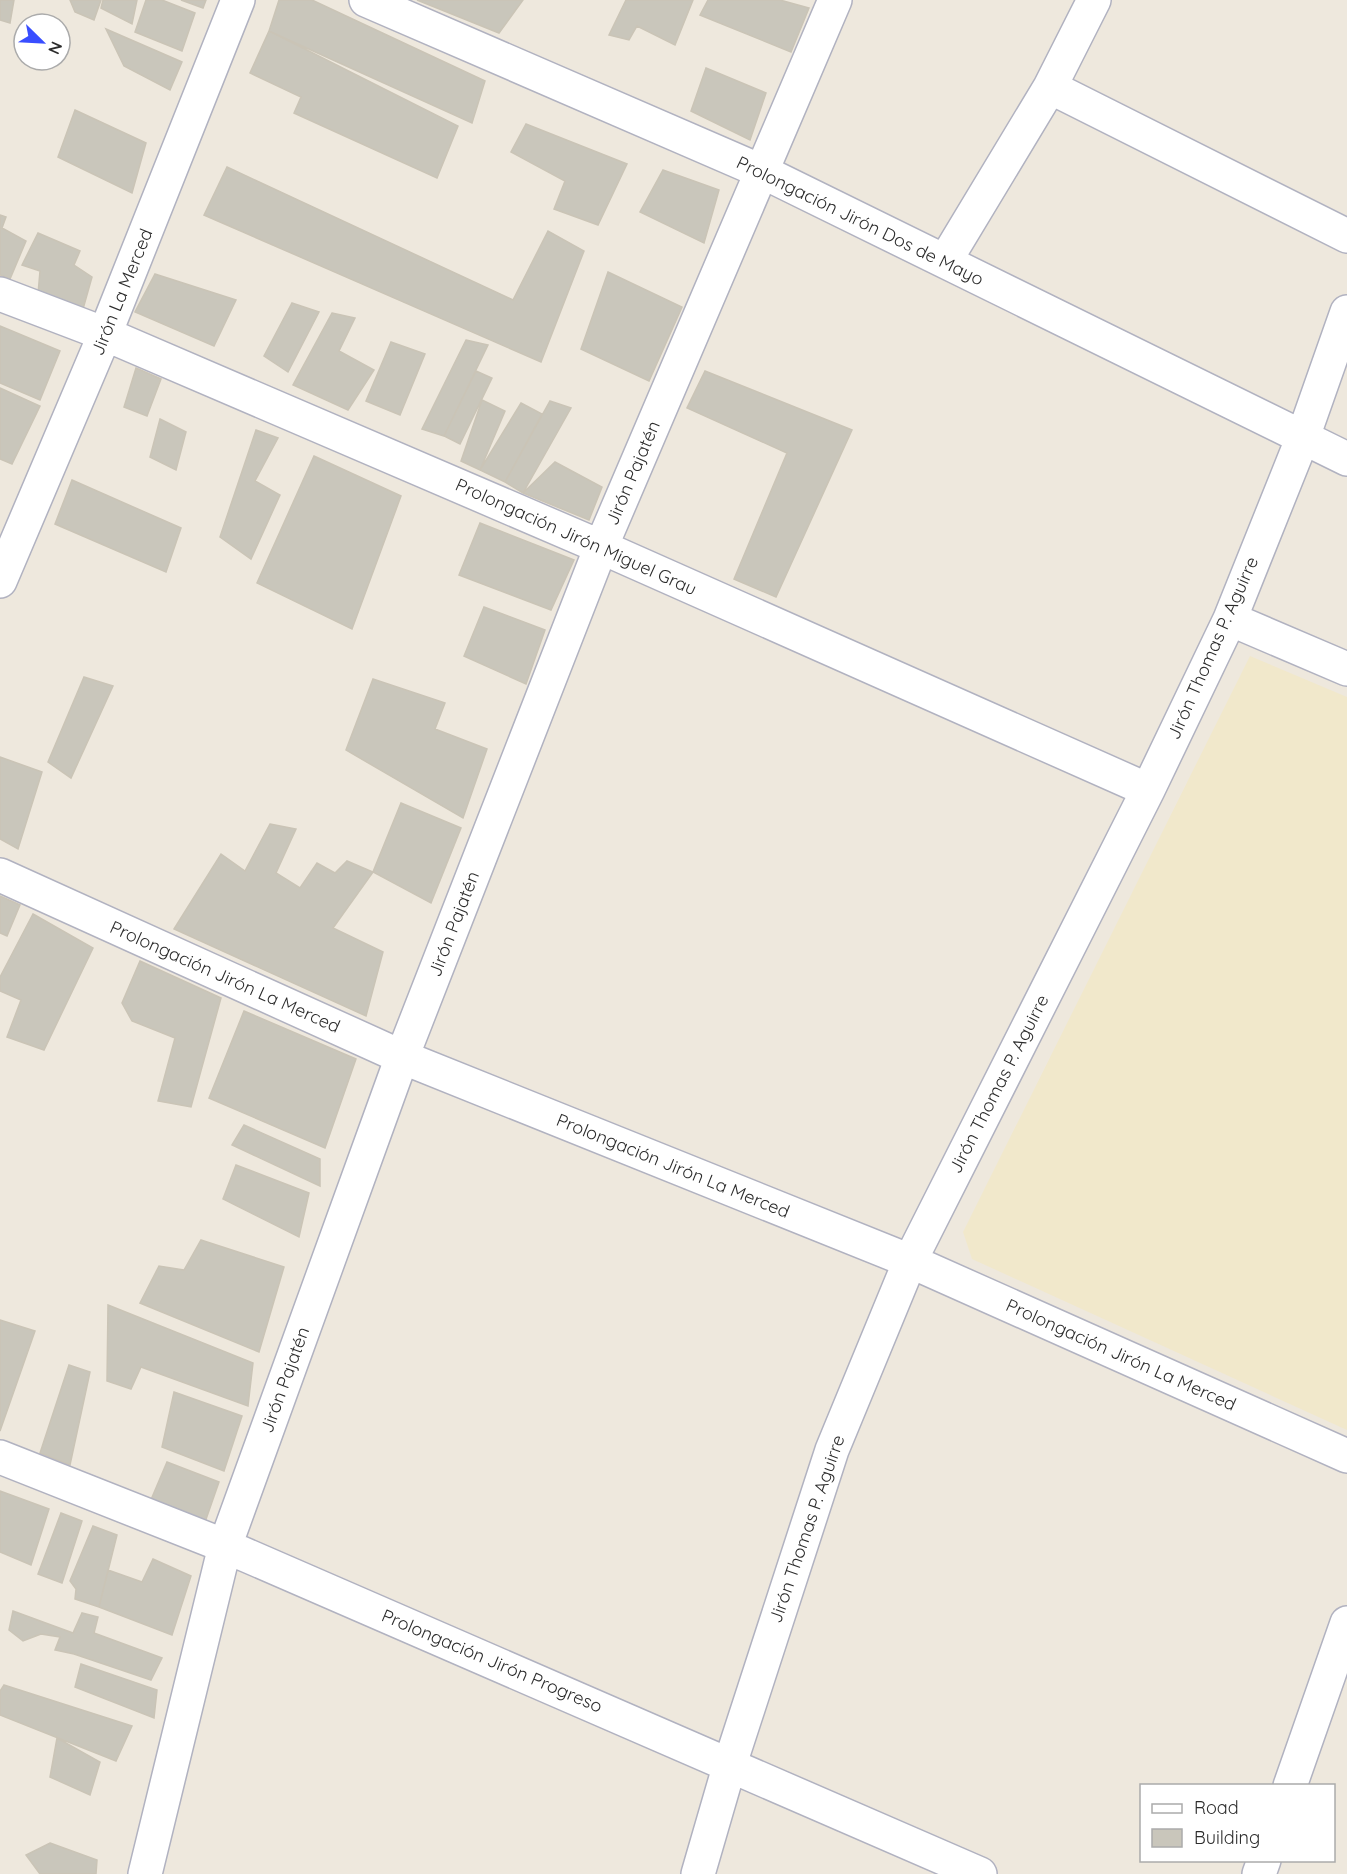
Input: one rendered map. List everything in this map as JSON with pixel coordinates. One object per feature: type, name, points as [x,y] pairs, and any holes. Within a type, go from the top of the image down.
[{"type":"street","name":"Jirón La Merced","points":[[0,581],[105,334],[238,0]]},
{"type":"street","name":"Prolongación Jirón Dos de Mayo","points":[[366,0],[763,172],[1347,459]]},
{"type":"street","name":"Jirón Pajatén","points":[[145,1874],[225,1546],[402,1058],[601,547],[835,0]]},
{"type":"street","points":[[945,261],[1050,87],[1094,0]]},
{"type":"street","points":[[1050,87],[1347,236]]},
{"type":"street","name":"Prolongación Jirón Miguel Grau","points":[[0,294],[105,334],[601,547],[1148,790]]},
{"type":"street","name":"Jirón Thomas P. Aguirre","points":[[698,1874],[730,1764],[832,1450],[910,1261],[1148,790],[1230,619],[1303,437],[1347,312]]},
{"type":"street","points":[[1230,619],[1347,669]]},
{"type":"street","name":"Prolongación Jirón La Merced","points":[[0,875],[402,1058],[910,1261],[1347,1456]]},
{"type":"street","name":"Prolongación Jirón Progreso","points":[[0,1457],[225,1546],[980,1874]]},
{"type":"street","points":[[1290,1784],[1347,1623]]},
{"type":"shaded area","points":[[1250,656],[1347,697],[1347,1430],[972,1259],[963,1232]]},
{"type":"building","points":[[0,0],[14,0],[10,23],[0,20]]},
{"type":"building","points":[[70,0],[101,0],[94,20],[75,12]]},
{"type":"building","points":[[103,0],[137,0],[132,24],[101,8]]},
{"type":"building","points":[[146,0],[162,0],[195,13],[182,51],[135,32]]},
{"type":"building","points":[[181,0],[206,0],[203,8]]},
{"type":"building","points":[[279,0],[312,0],[485,81],[472,123],[269,31]]},
{"type":"building","points":[[417,0],[523,0],[499,33]]},
{"type":"building","points":[[626,0],[693,0],[675,45],[637,26],[629,40],[609,35]]},
{"type":"building","points":[[708,0],[780,0],[809,8],[791,52],[700,15]]},
{"type":"building","points":[[106,29],[182,62],[170,90],[124,66]]},
{"type":"building","points":[[269,31],[458,126],[437,178],[294,113],[301,97],[250,73]]},
{"type":"building","points":[[706,68],[766,93],[750,140],[691,111]]},
{"type":"building","points":[[75,110],[146,143],[132,193],[58,157]]},
{"type":"building","points":[[526,124],[627,164],[598,225],[554,209],[565,181],[511,152]]},
{"type":"building","points":[[227,167],[513,300],[548,231],[584,251],[541,362],[204,215]]},
{"type":"building","points":[[663,170],[719,190],[704,243],[640,212]]},
{"type":"building","points":[[0,215],[6,217],[2,228],[26,241],[10,279],[0,275]]},
{"type":"building","points":[[38,233],[80,251],[74,265],[92,277],[83,309],[38,294],[40,271],[22,265]]},
{"type":"building","points":[[608,272],[682,307],[649,381],[581,349]]},
{"type":"building","points":[[155,274],[236,300],[214,346],[135,312]]},
{"type":"building","points":[[292,303],[319,312],[288,372],[264,356]]},
{"type":"building","points":[[332,313],[355,318],[339,351],[374,370],[348,410],[293,385]]},
{"type":"building","points":[[0,326],[60,351],[40,400],[0,383]]},
{"type":"building","points":[[466,340],[488,345],[444,436],[422,429]]},
{"type":"building","points":[[391,342],[425,354],[400,415],[366,401]]},
{"type":"building","points":[[136,368],[161,379],[147,416],[124,407]]},
{"type":"building","points":[[476,371],[492,378],[460,444],[444,436]]},
{"type":"building","points":[[705,371],[852,430],[776,597],[734,579],[787,453],[687,408]]},
{"type":"building","points":[[0,388],[40,406],[12,464],[0,459]]},
{"type":"building","points":[[482,400],[505,411],[480,470],[461,461]]},
{"type":"building","points":[[550,401],[571,408],[523,493],[505,482]]},
{"type":"building","points":[[521,403],[542,414],[505,482],[480,470]]},
{"type":"building","points":[[160,419],[186,432],[176,470],[150,457]]},
{"type":"building","points":[[256,430],[278,438],[255,481],[280,495],[251,559],[220,537]]},
{"type":"building","points":[[314,456],[401,496],[352,629],[257,583]]},
{"type":"building","points":[[555,462],[602,487],[589,520],[523,493]]},
{"type":"building","points":[[72,480],[181,528],[166,572],[55,524]]},
{"type":"building","points":[[480,523],[574,560],[551,610],[459,575]]},
{"type":"building","points":[[484,607],[545,630],[526,684],[464,656]]},
{"type":"building","points":[[84,677],[113,686],[71,778],[48,762]]},
{"type":"building","points":[[373,679],[445,703],[435,729],[487,749],[463,818],[346,750]]},
{"type":"building","points":[[0,757],[42,772],[18,849],[0,839]]},
{"type":"building","points":[[401,803],[461,828],[431,903],[373,872]]},
{"type":"building","points":[[270,824],[296,829],[276,873],[300,888],[317,863],[335,873],[347,861],[373,872],[333,928],[383,952],[366,1016],[174,929],[221,854],[245,871]]},
{"type":"building","points":[[0,896],[20,905],[7,936],[0,933]]},
{"type":"building","points":[[33,914],[93,948],[44,1050],[7,1037],[21,1000],[0,991],[0,977]]},
{"type":"building","points":[[140,961],[221,998],[191,1107],[158,1101],[175,1038],[132,1021],[122,1003]]},
{"type":"building","points":[[244,1011],[356,1059],[325,1148],[209,1098]]},
{"type":"building","points":[[244,1125],[320,1159],[320,1186],[232,1145]]},
{"type":"building","points":[[236,1165],[309,1193],[299,1237],[223,1199]]},
{"type":"building","points":[[201,1240],[284,1267],[259,1352],[140,1303],[159,1266],[184,1270]]},
{"type":"building","points":[[108,1305],[253,1363],[248,1406],[141,1367],[131,1389],[107,1381]]},
{"type":"building","points":[[0,1320],[35,1331],[0,1431]]},
{"type":"building","points":[[69,1365],[90,1372],[70,1465],[40,1453]]},
{"type":"building","points":[[174,1392],[242,1416],[224,1471],[162,1447]]},
{"type":"building","points":[[167,1462],[219,1482],[204,1525],[150,1502]]},
{"type":"building","points":[[0,1491],[49,1509],[31,1565],[0,1552]]},
{"type":"building","points":[[61,1513],[82,1521],[62,1583],[38,1574]]},
{"type":"building","points":[[93,1526],[117,1535],[99,1607],[75,1599],[76,1589],[70,1581]]},
{"type":"building","points":[[153,1559],[191,1576],[172,1635],[99,1607],[108,1570],[142,1582]]},
{"type":"building","points":[[13,1611],[73,1633],[82,1613],[98,1617],[94,1633],[162,1658],[151,1680],[74,1654],[55,1650],[60,1637],[41,1634],[23,1641],[9,1630]]},
{"type":"building","points":[[81,1664],[157,1690],[154,1718],[75,1687]]},
{"type":"building","points":[[4,1685],[132,1726],[116,1761],[0,1715],[0,1691]]},
{"type":"building","points":[[57,1738],[100,1762],[90,1795],[50,1777]]},
{"type":"building","points":[[50,1843],[97,1860],[96,1874],[40,1874],[26,1855]]}]
